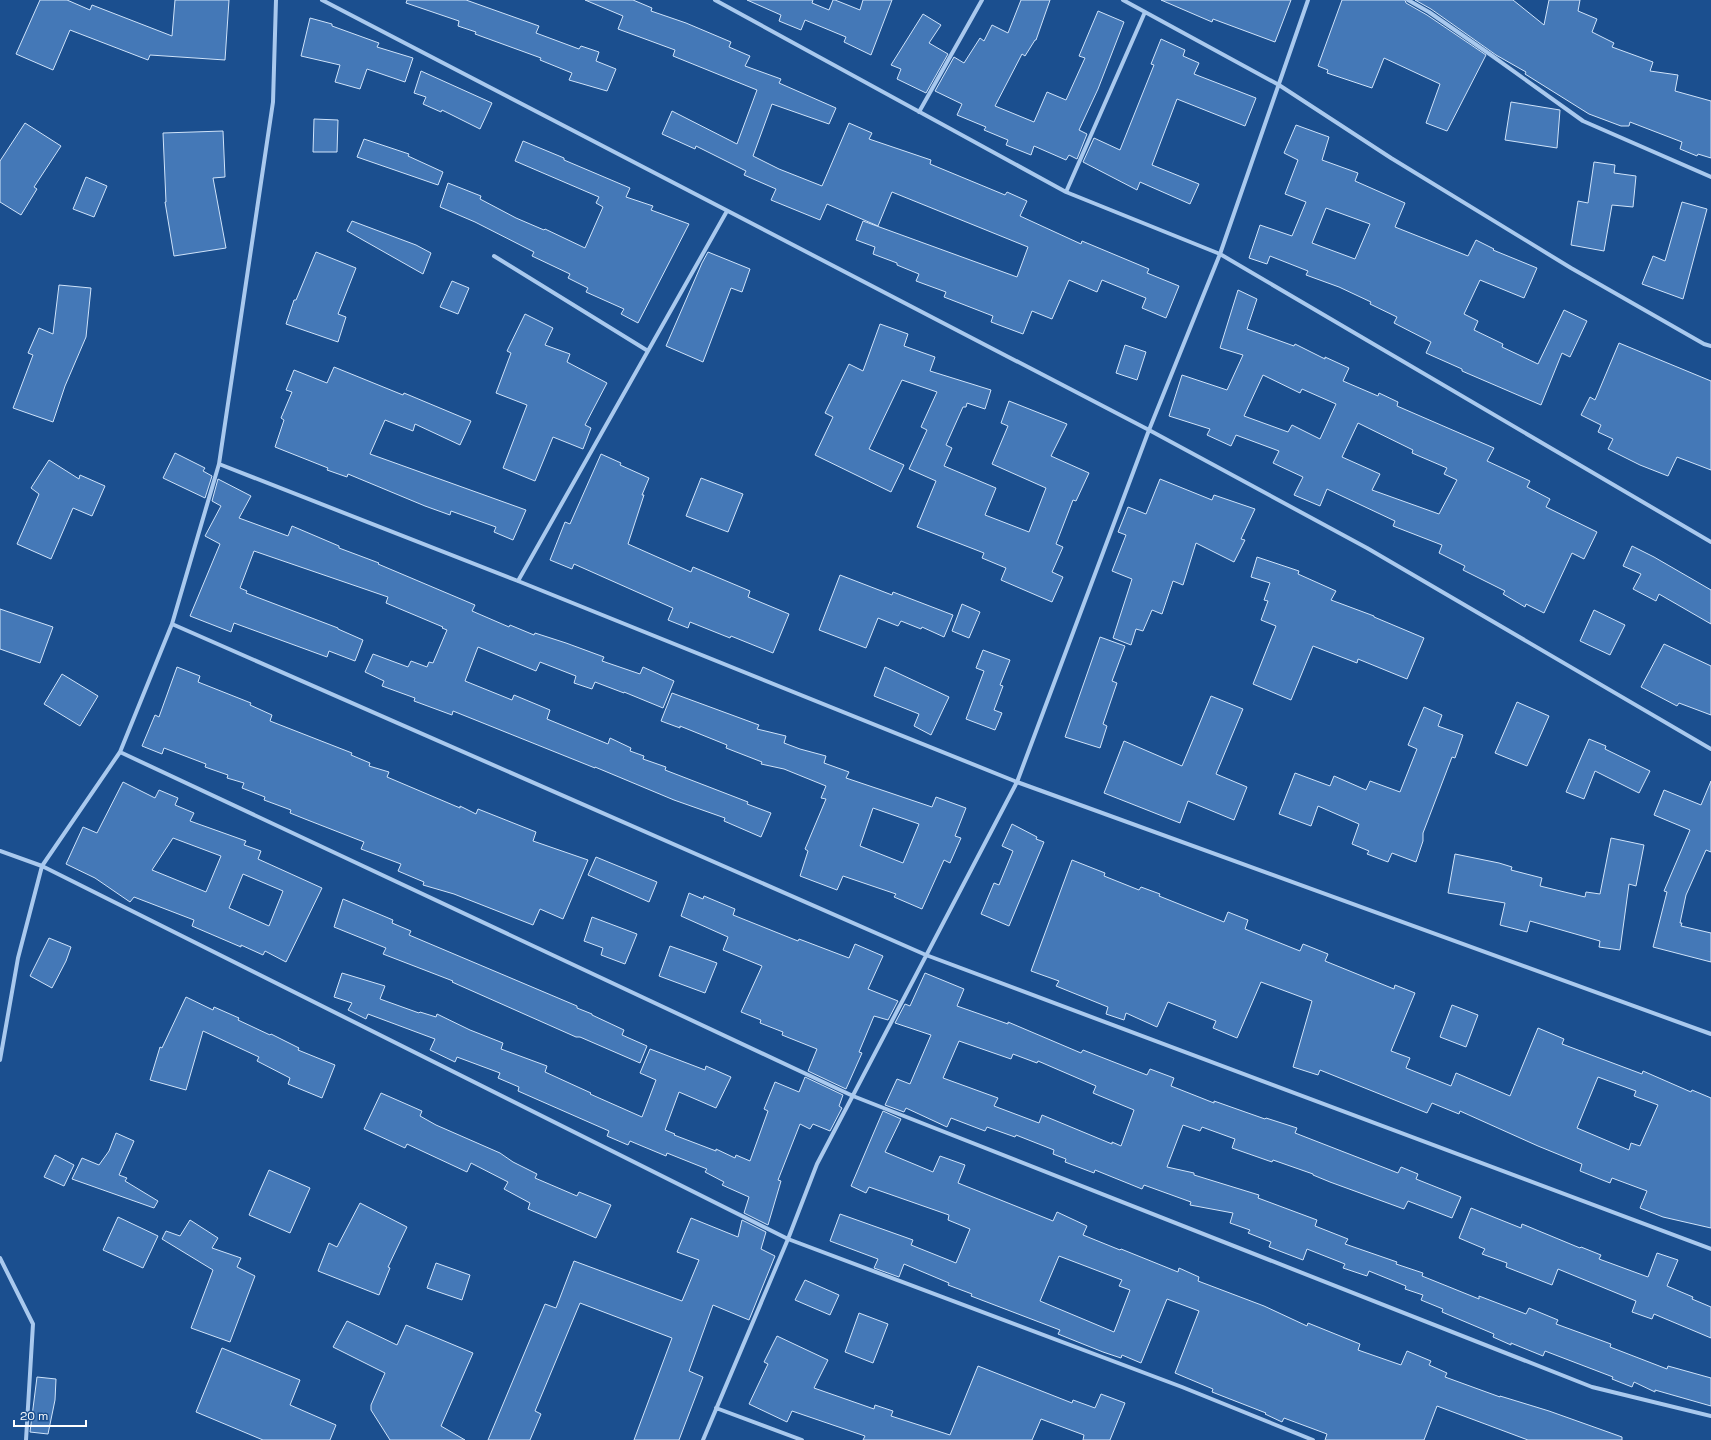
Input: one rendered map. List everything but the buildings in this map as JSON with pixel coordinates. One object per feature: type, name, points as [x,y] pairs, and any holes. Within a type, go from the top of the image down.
[{"type":"street","points":[[0,1060],[18,958],[42,866],[120,752],[172,624],[219,464],[274,102],[276,0]]},
{"type":"street","points":[[322,0],[1149,430],[1366,548],[1711,749]]},
{"type":"street","points":[[715,0],[1066,192],[1220,254],[1711,542]]},
{"type":"street","points":[[919,112],[982,0]]},
{"type":"street","points":[[1123,0],[1279,85],[1391,158],[1571,268],[1704,344],[1711,346]]},
{"type":"street","points":[[704,1440],[716,1408],[788,1239],[817,1164],[1017,782],[1149,430],[1220,254],[1308,0]]},
{"type":"street","points":[[1408,0],[1429,12],[1479,46],[1583,121],[1711,177]]},
{"type":"street","points":[[1066,192],[1146,12]]},
{"type":"street","points":[[518,581],[727,211]]},
{"type":"street","points":[[494,256],[648,352]]},
{"type":"street","points":[[219,464],[518,581],[1017,782],[1711,1034]]},
{"type":"street","points":[[172,624],[926,955],[1711,1249]]},
{"type":"street","points":[[120,752],[853,1096],[1592,1386],[1711,1416]]},
{"type":"street","points":[[0,851],[42,866],[788,1239],[1182,1387],[1313,1440]]},
{"type":"street","points":[[0,1258],[33,1324],[26,1440]]},
{"type":"street","points":[[716,1408],[802,1440]]}]
